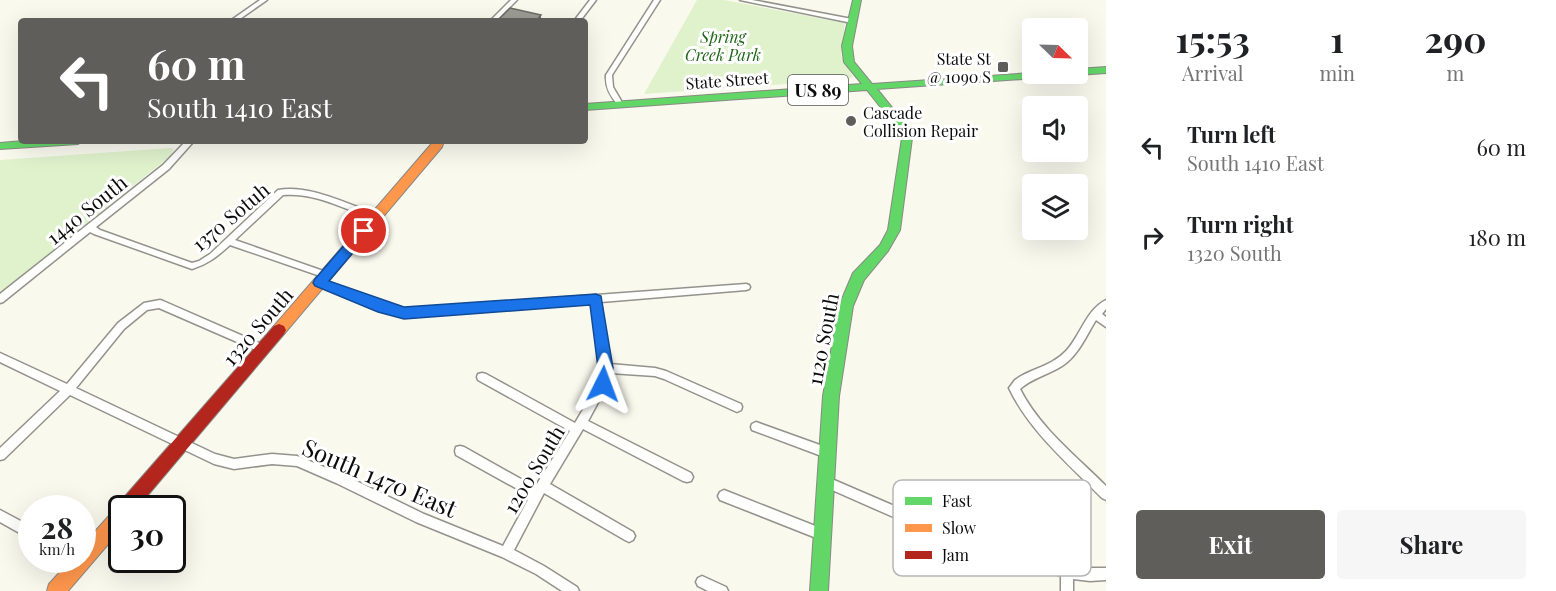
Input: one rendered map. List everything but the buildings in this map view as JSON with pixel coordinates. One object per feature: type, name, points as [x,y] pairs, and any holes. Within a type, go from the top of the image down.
[{"type":"street","points":[[237,18],[264,0]]},
{"type":"street","points":[[497,18],[514,0]]},
{"type":"street","points":[[579,18],[593,0]]},
{"type":"street","points":[[620,104],[612,94],[608,82],[609,75],[657,0]]},
{"type":"street","points":[[743,0],[852,21]]},
{"type":"street","name":"1120 South","points":[[819,591],[831,396],[841,347],[846,306],[858,277],[884,248],[894,230],[907,138],[902,127],[849,62],[847,46],[857,0]]},
{"type":"street","points":[[1088,71],[1106,70]]},
{"type":"street","name":"State Street","points":[[588,107],[1022,76]]},
{"type":"street","points":[[0,146],[18,144]]},
{"type":"street","name":"1440 South","points":[[0,299],[175,159],[188,144]]},
{"type":"street","name":"1320 South","points":[[137,495],[438,144]]},
{"type":"street","name":"1370 Sotuh","points":[[90,227],[183,264],[196,265],[207,260],[277,194],[285,191],[316,197],[376,217]]},
{"type":"street","points":[[228,241],[322,279],[383,308],[404,313],[746,287]]},
{"type":"street","name":"1200 South","points":[[506,553],[540,490],[580,427],[603,384],[606,368],[596,300]]},
{"type":"street","points":[[0,455],[69,388],[121,326],[144,307],[160,304],[263,349]]},
{"type":"street","points":[[1106,304],[1095,313],[1065,359],[1047,371],[1019,382],[1014,388],[1018,400],[1032,417],[1106,494]]},
{"type":"street","points":[[1095,313],[1106,323]]},
{"type":"street","name":"South 1470 East","points":[[0,357],[214,459],[234,464],[272,459],[297,461],[420,518],[506,553],[540,570],[573,591]]},
{"type":"street","points":[[606,368],[666,375],[737,407]]},
{"type":"street","points":[[482,377],[563,421],[687,477]]},
{"type":"street","points":[[756,427],[827,453]]},
{"type":"street","points":[[460,451],[629,536]]},
{"type":"street","points":[[826,482],[893,511]]},
{"type":"street","points":[[724,496],[824,535]]},
{"type":"street","points":[[0,516],[18,526]]},
{"type":"street","points":[[96,542],[108,529]]},
{"type":"street","points":[[56,591],[69,573]]},
{"type":"street","points":[[1091,576],[1106,574]]},
{"type":"street","points":[[702,582],[722,591]]},
{"type":"green space","name":"Spring Creek Park","points":[[697,0],[724,0],[845,23],[841,56],[853,77],[844,80],[644,94]]},
{"type":"green space","points":[[174,149],[169,157],[0,293],[0,160]]},
{"type":"traffic: fast","points":[[819,591],[831,396],[846,306],[858,277],[884,248],[894,230],[907,138],[902,127],[849,62],[847,46],[857,0]]},
{"type":"traffic: fast","points":[[1088,71],[1106,70]]},
{"type":"traffic: fast","points":[[588,107],[1022,76]]},
{"type":"traffic: fast","points":[[0,146],[31,144]]},
{"type":"traffic: slow","points":[[279,330],[438,144]]},
{"type":"traffic: slow","points":[[56,591],[108,530]]},
{"type":"traffic: jam","points":[[137,495],[279,330]]},
{"type":"place","name":"State St @ 1090 S","points":[[1003,67]]},
{"type":"place","name":"Cascade Collision Repair","points":[[851,121]]},
{"type":"route","points":[[364,231],[319,283],[383,308],[404,313],[596,300],[606,368],[603,384]]}]
